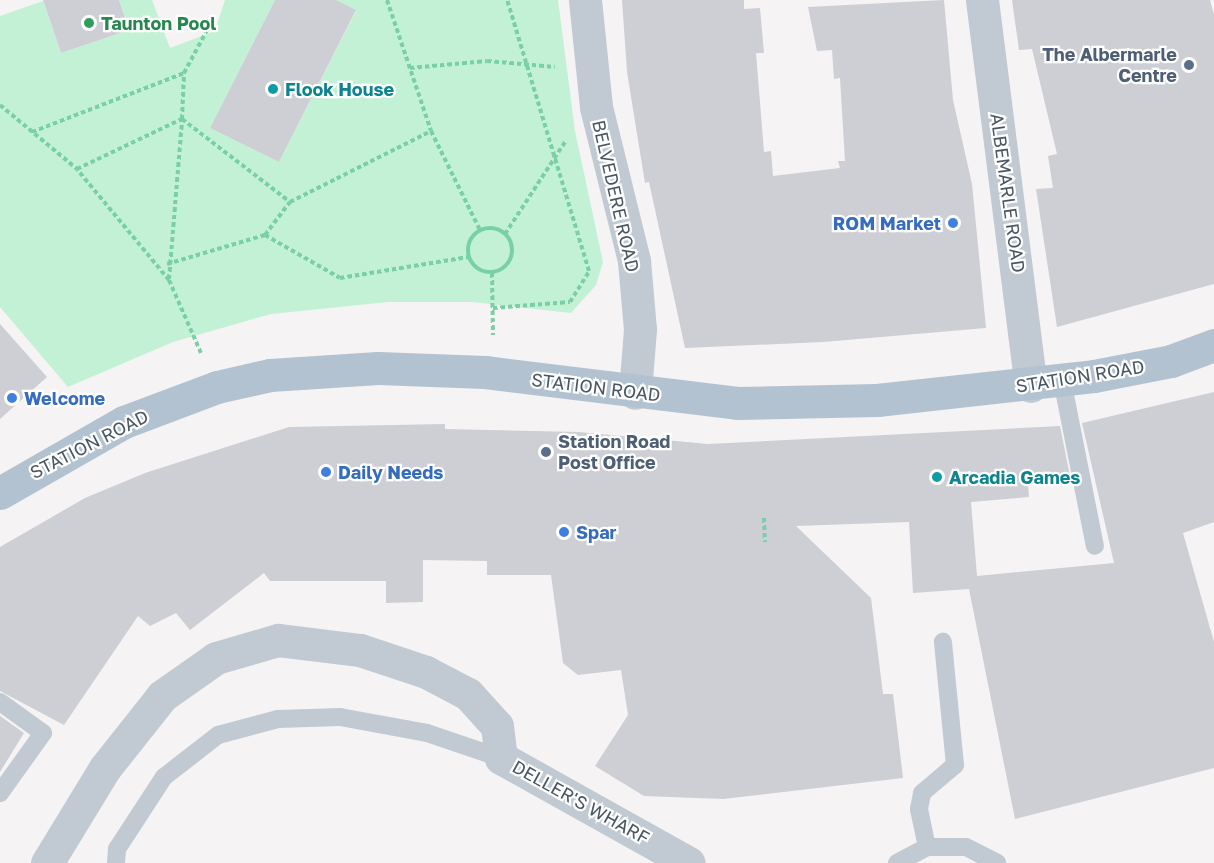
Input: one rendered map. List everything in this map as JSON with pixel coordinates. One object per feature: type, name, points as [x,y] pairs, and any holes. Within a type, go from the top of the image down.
[{"type":"main road","name":"STATION ROAD","points":[[0,493],[124,422],[217,387],[270,375],[378,368],[484,372],[635,393],[757,403],[878,400],[1047,383],[1171,361],[1214,345]]},
{"type":"street","name":"BELVEDERE ROAD","points":[[585,0],[590,67],[596,107],[634,261],[640,329],[635,393]]},
{"type":"street","name":"ALBEMARLE ROAD","points":[[982,0],[1047,383]]},
{"type":"street","name":"DELLER'S WHARF","points":[[47,863],[105,768],[162,696],[216,658],[278,640],[360,650],[426,672],[468,694],[496,726],[501,758],[689,863]]},
{"type":"lane","points":[[1047,383],[1095,546]]},
{"type":"lane","points":[[927,847],[919,809],[922,793],[955,765],[943,642]]},
{"type":"lane","points":[[0,702],[43,733],[0,793]]},
{"type":"lane","points":[[116,863],[117,849],[164,777],[218,735],[278,719],[340,717],[428,733],[501,758]]},
{"type":"lane","points":[[897,863],[927,847],[966,847],[997,863]]},
{"type":"path","points":[[387,0],[431,131],[480,230]]},
{"type":"path","points":[[493,308],[570,302],[589,271],[507,0]]},
{"type":"path","points":[[169,279],[167,264],[182,119],[184,73],[213,19]]},
{"type":"path","points":[[410,68],[487,61],[526,67],[590,67]]},
{"type":"path","points":[[32,132],[184,73]]},
{"type":"path","points":[[0,105],[77,170],[169,279],[217,387]]},
{"type":"path","points":[[492,273],[511,257],[505,234],[555,154],[596,107]]},
{"type":"path","points":[[77,170],[182,119]]},
{"type":"path","points":[[182,119],[290,202]]},
{"type":"path","points":[[167,264],[265,235],[290,202],[431,131]]},
{"type":"path","points":[[480,230],[505,234]]},
{"type":"path","points":[[480,230],[467,247],[468,257],[477,269],[492,273]]},
{"type":"path","points":[[265,235],[340,278],[468,257]]},
{"type":"path","points":[[484,372],[493,340],[492,273]]},
{"type":"path","points":[[764,518],[765,542]]},
{"type":"green space","points":[[119,0],[152,0],[170,48],[215,31],[225,0],[275,0],[210,128],[279,162],[356,11],[336,0],[558,0],[575,131],[603,262],[596,285],[571,313],[472,302],[388,302],[271,314],[173,342],[68,387],[0,307],[0,16],[43,1],[61,53],[129,30]]},
{"type":"building","name":"Taunton Pool","points":[[43,0],[119,0],[129,30],[61,53]]},
{"type":"building","name":"Flook House","points":[[275,0],[336,0],[356,10],[279,162],[210,128]]},
{"type":"building","points":[[622,0],[744,0],[744,9],[760,8],[764,53],[756,53],[764,152],[771,151],[773,176],[840,168],[838,161],[845,161],[840,78],[834,79],[832,50],[817,51],[808,7],[944,0],[953,100],[972,184],[986,328],[823,342],[685,348],[649,182],[645,183],[627,72]]},
{"type":"building","points":[[1012,0],[1210,0],[1214,15],[1214,284],[1057,327],[1036,189],[1053,188],[1048,156],[1057,154],[1032,49],[1019,50]]},
{"type":"building","name":"Welcome","points":[[0,324],[47,377],[0,419]]},
{"type":"building","points":[[1214,392],[1214,522],[1183,533],[1214,642],[1214,768],[1015,819],[969,589],[913,593],[909,522],[796,526],[871,598],[883,694],[893,694],[903,778],[723,799],[644,796],[595,766],[628,715],[621,670],[578,675],[563,663],[551,575],[487,575],[487,561],[423,560],[423,602],[386,603],[386,581],[270,581],[264,573],[190,630],[176,613],[150,626],[138,616],[64,725],[0,691],[0,547],[85,498],[145,473],[289,427],[445,424],[445,429],[579,432],[708,444],[1060,426],[1071,481],[1028,484],[1029,497],[971,502],[977,576],[1114,563],[1082,423]]},
{"type":"building","points":[[0,716],[24,733],[0,772]]},
{"type":"place","name":"Taunton Pool","points":[[89,23]]},
{"type":"place","name":"The Albermarle Centre","points":[[1189,65]]},
{"type":"place","name":"Flook House","points":[[273,89]]},
{"type":"place","name":"ROM Market","points":[[953,223]]},
{"type":"place","name":"Welcome","points":[[12,398]]},
{"type":"place","name":"Station Road Post Office","points":[[546,452]]},
{"type":"place","name":"Daily Needs","points":[[326,472]]},
{"type":"place","name":"Arcadia Games","points":[[937,477]]},
{"type":"place","name":"Spar","points":[[564,532]]}]
